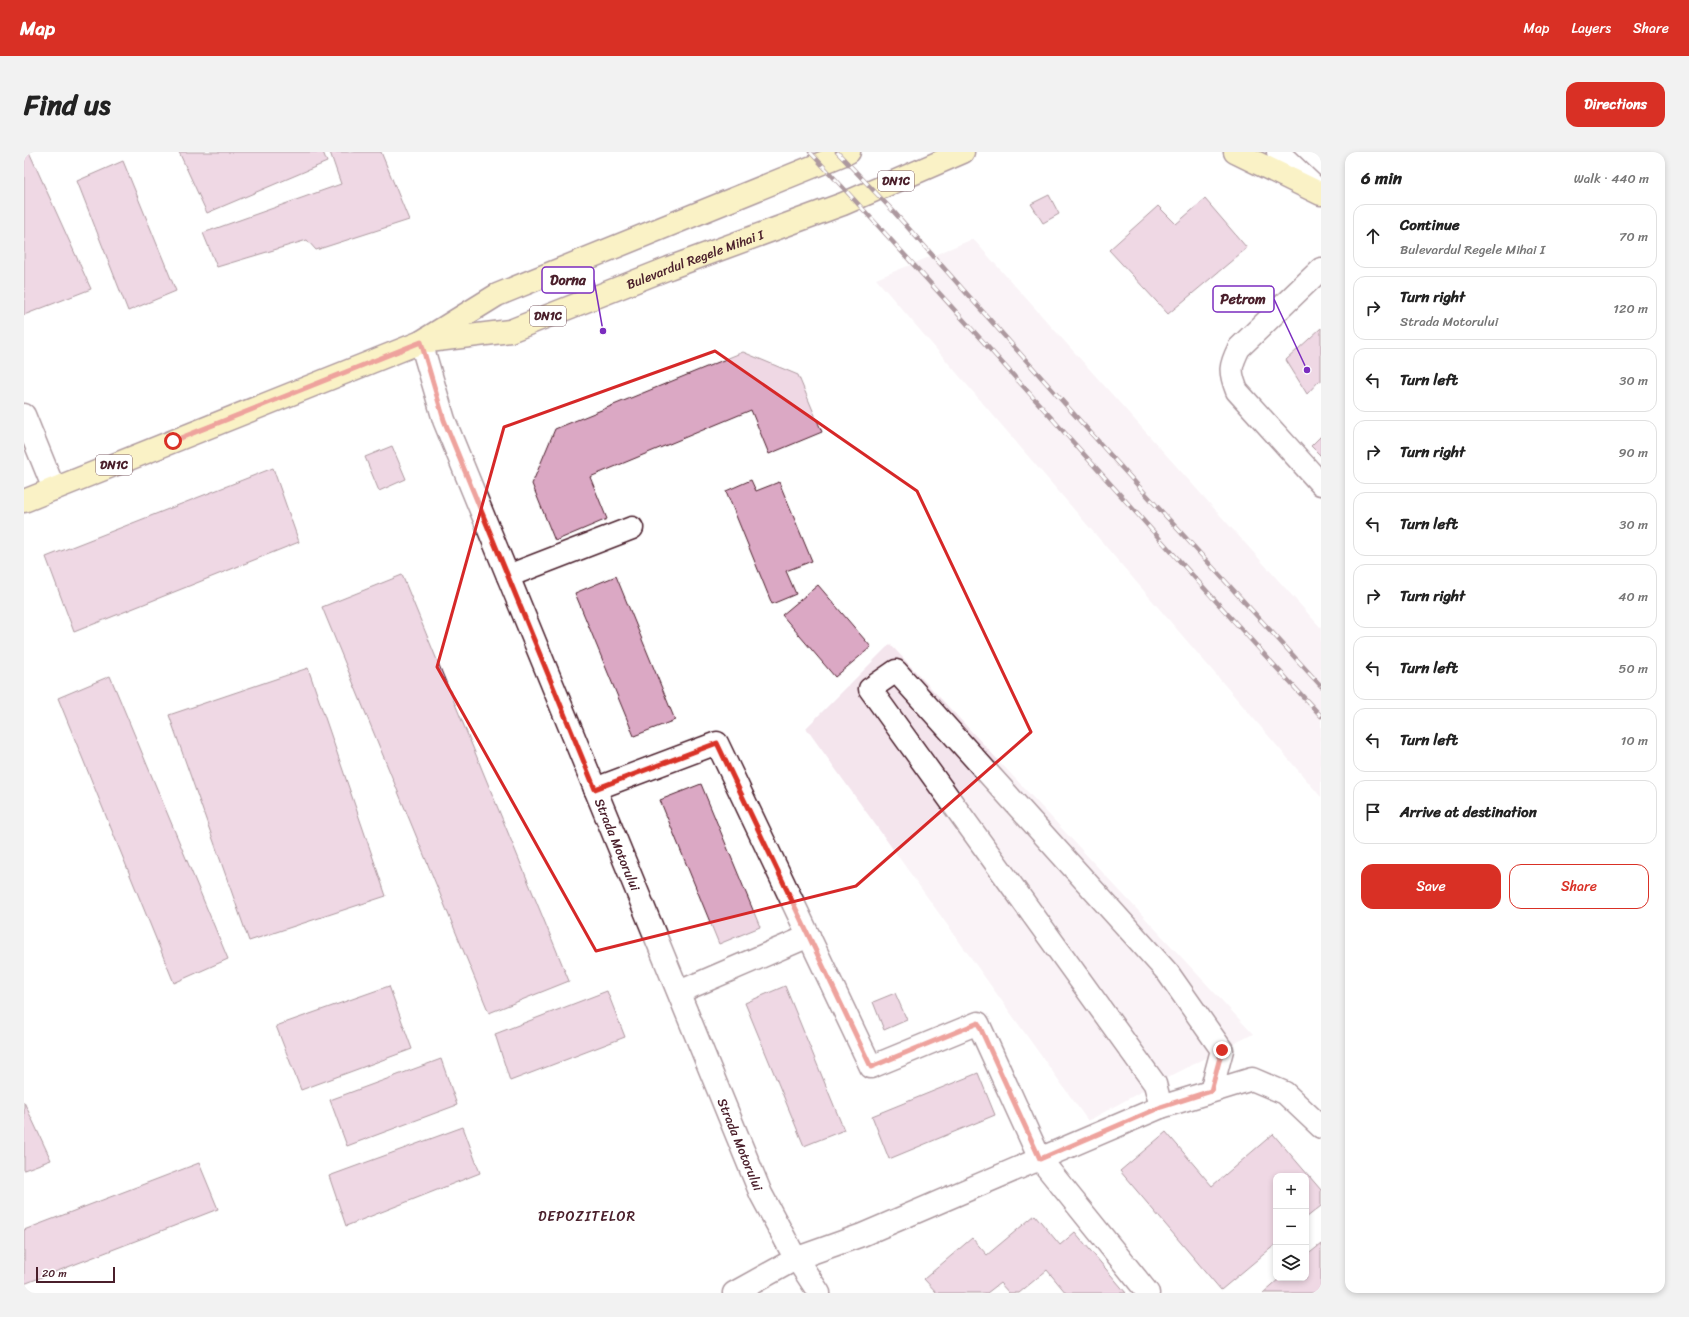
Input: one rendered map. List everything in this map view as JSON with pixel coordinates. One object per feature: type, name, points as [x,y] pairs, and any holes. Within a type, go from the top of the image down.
[{"type":"main road","name":"Bulevardul Regele Mihai I","points":[[24,501],[421,342],[497,296],[849,152]]},
{"type":"main road","name":"Bulevardul Regele Mihai I","points":[[421,342],[510,331],[669,268],[844,204],[963,152]]},
{"type":"main road","points":[[1235,152],[1321,194]]},
{"type":"street","points":[[1278,152],[1321,194]]},
{"type":"street","points":[[1321,270],[1240,348],[1232,362],[1231,376],[1236,391],[1321,484]]},
{"type":"street","name":"Strada Motorului","points":[[421,342],[444,420],[762,1194],[796,1258],[819,1293]]},
{"type":"street","points":[[24,415],[54,489]]},
{"type":"street","points":[[508,576],[632,528]]},
{"type":"street","points":[[1161,1107],[1155,1084],[870,689],[896,671],[1168,973],[1222,1050],[1211,1091]]},
{"type":"street","points":[[595,789],[717,743],[871,1067],[978,1023],[1040,1159],[1148,1293]]},
{"type":"street","points":[[678,992],[808,936]]},
{"type":"street","points":[[734,1293],[796,1258],[862,1235],[1161,1107],[1252,1079],[1285,1093],[1321,1127]]},
{"type":"highlighted area","points":[[715,351],[917,491],[1031,732],[856,886],[596,951],[437,667],[504,427]]},
{"type":"shaded area","points":[[973,239],[1321,628],[1321,797],[876,279]]},
{"type":"shaded area","points":[[890,644],[1253,1034],[1155,1084],[1088,1121],[806,728]]},
{"type":"building","points":[[24,152],[29,152],[91,289],[24,315]]},
{"type":"building","points":[[179,152],[323,152],[327,162],[207,213]]},
{"type":"building","points":[[330,152],[381,152],[409,220],[316,250],[307,240],[217,267],[203,233],[341,184]]},
{"type":"building","points":[[123,161],[176,291],[128,311],[77,181]]},
{"type":"building","points":[[1049,195],[1059,214],[1043,223],[1031,204]]},
{"type":"building","points":[[1205,199],[1247,248],[1168,314],[1109,250],[1158,206],[1176,224]]},
{"type":"building","points":[[1321,328],[1321,382],[1319,381],[1307,394],[1286,360]]},
{"type":"building","points":[[743,352],[798,375],[822,432],[769,454],[751,410],[590,477],[607,519],[555,541],[532,484],[555,429]]},
{"type":"building","points":[[1321,436],[1321,456],[1311,446]]},
{"type":"building","points":[[392,446],[406,479],[379,491],[365,457]]},
{"type":"building","points":[[273,468],[299,542],[74,632],[46,557]]},
{"type":"building","points":[[751,480],[756,491],[779,482],[812,561],[786,571],[796,594],[772,604],[726,491]]},
{"type":"building","points":[[402,575],[569,981],[489,1013],[322,607]]},
{"type":"building","points":[[616,576],[675,720],[634,736],[575,593]]},
{"type":"building","points":[[818,585],[871,647],[835,677],[782,615]]},
{"type":"building","points":[[308,668],[386,896],[249,941],[169,715]]},
{"type":"building","points":[[110,676],[228,959],[174,983],[58,698]]},
{"type":"building","points":[[701,784],[760,927],[719,944],[660,800]]},
{"type":"building","points":[[389,986],[412,1049],[301,1090],[276,1026]]},
{"type":"building","points":[[785,986],[844,1130],[804,1146],[745,1003]]},
{"type":"building","points":[[607,991],[625,1037],[510,1081],[495,1034]]},
{"type":"building","points":[[895,993],[907,1020],[884,1030],[873,1002]]},
{"type":"building","points":[[441,1059],[457,1105],[347,1146],[330,1100]]},
{"type":"building","points":[[978,1073],[995,1115],[889,1159],[872,1116]]},
{"type":"building","points":[[24,1102],[51,1160],[24,1170]]},
{"type":"building","points":[[463,1127],[480,1173],[346,1226],[329,1176]]},
{"type":"building","points":[[1166,1132],[1212,1186],[1273,1134],[1306,1173],[1273,1173],[1273,1247],[1221,1290],[1120,1171]]},
{"type":"building","points":[[199,1163],[218,1209],[24,1284],[24,1230]]},
{"type":"building","points":[[1309,1176],[1321,1190],[1321,1206],[1309,1216]]},
{"type":"building","points":[[1035,1215],[1060,1245],[1075,1232],[1126,1293],[1066,1293],[1047,1270],[1019,1293],[1009,1293],[1000,1283],[987,1293],[937,1293],[924,1279],[972,1238],[987,1255]]},
{"type":"building","points":[[1321,1244],[1321,1293],[1263,1293],[1277,1281],[1309,1281],[1309,1254]]},
{"type":"railway","points":[[810,152],[1321,716]]},
{"type":"railway","points":[[837,152],[894,212],[1122,468],[1321,686]]},
{"type":"place","name":"Dorna","points":[[603,331]]},
{"type":"place","name":"Petrom","points":[[1307,370]]},
{"type":"district","name":"DEPOZITELOR","points":[[587,1216]]},
{"type":"route","points":[[173,441],[421,342],[444,420],[595,789],[717,743],[871,1067],[978,1023],[1040,1159],[1161,1107],[1211,1091],[1222,1050]]}]
